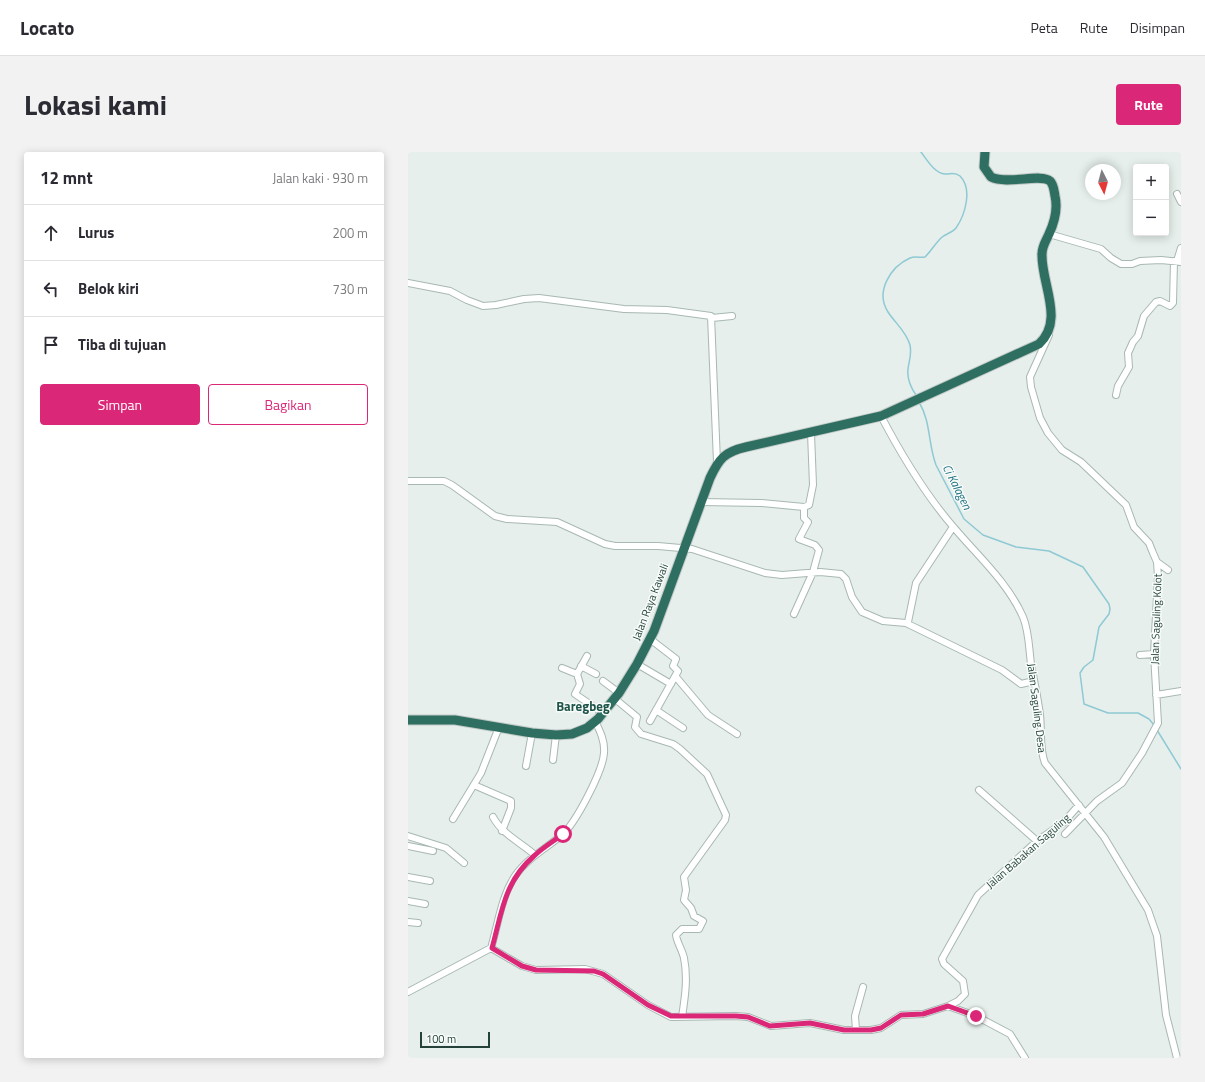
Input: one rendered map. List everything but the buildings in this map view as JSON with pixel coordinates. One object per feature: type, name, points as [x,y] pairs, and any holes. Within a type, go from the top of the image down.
[{"type":"highway","points":[[717,462],[726,454],[734,450],[881,416],[1039,344],[1047,335],[1051,324],[1042,254],[1044,243],[1049,234],[1056,212],[1054,190],[1050,182],[1039,178],[1015,181],[995,179],[988,175],[985,170],[983,153]]},
{"type":"highway","name":"Jalan Raya Kawali","points":[[408,720],[455,720],[532,733],[556,735],[572,734],[587,728],[603,713],[617,695],[637,664],[650,639],[717,462]]},
{"type":"street","points":[[1177,194],[1181,202]]},
{"type":"street","points":[[1049,234],[1101,249],[1110,258],[1121,264],[1132,264],[1146,260],[1177,261]]},
{"type":"street","points":[[1116,395],[1118,386],[1129,367],[1128,353],[1133,342],[1138,336],[1144,316],[1156,302],[1160,301],[1170,306],[1174,303],[1177,261],[1181,248]]},
{"type":"street","points":[[408,283],[450,291],[483,306],[496,305],[524,298],[539,298],[624,309],[667,310],[707,314],[712,318],[732,316]]},
{"type":"street","points":[[712,318],[717,462]]},
{"type":"street","name":"Jalan Saguling Kolot","points":[[1051,324],[1048,338],[1030,377],[1031,387],[1040,418],[1048,432],[1062,450],[1081,462],[1126,505],[1134,527],[1149,543],[1157,562],[1158,589],[1154,622],[1154,654],[1158,715],[1155,727],[1142,753],[1122,783],[1084,813],[1065,834]]},
{"type":"street","name":"Jalan Saguling Desa","points":[[881,416],[902,455],[953,527],[1016,603],[1023,618],[1040,715],[1042,755],[1045,763],[1104,837],[1148,910],[1154,925],[1166,1015],[1177,1058]]},
{"type":"street","points":[[701,502],[761,503],[804,507],[810,505],[812,495],[811,433]]},
{"type":"street","points":[[408,481],[444,482],[452,485],[495,516],[507,519],[557,522],[605,544],[615,546],[684,547],[699,550],[765,573],[782,575],[813,572],[843,575],[855,604],[862,612],[883,621],[906,623],[1002,670],[1020,684],[1034,681]]},
{"type":"street","points":[[794,614],[813,572],[819,550],[816,545],[799,539],[808,522],[804,518],[804,507]]},
{"type":"street","points":[[906,623],[908,622],[913,603],[913,591],[916,583],[953,527]]},
{"type":"street","points":[[1157,562],[1168,570]]},
{"type":"street","points":[[650,639],[676,659],[673,665],[678,671],[650,721]]},
{"type":"street","points":[[1140,655],[1154,654]]},
{"type":"street","points":[[588,656],[577,674],[580,684],[575,694],[603,713]]},
{"type":"street","points":[[637,664],[671,684]]},
{"type":"street","points":[[581,666],[596,674]]},
{"type":"street","points":[[562,668],[577,674]]},
{"type":"street","points":[[676,677],[695,702],[708,715],[737,734]]},
{"type":"street","points":[[603,681],[638,718],[635,727],[639,732],[673,744],[707,774],[726,815],[725,820],[684,877],[686,890],[684,900],[691,908],[694,916],[703,921],[699,929],[682,928],[676,934],[678,943],[682,948],[686,971],[686,989],[682,1017]]},
{"type":"street","points":[[1156,695],[1181,691]]},
{"type":"street","points":[[656,710],[684,728]]},
{"type":"street","points":[[409,991],[492,948],[510,885],[516,874],[535,854],[547,847],[570,827],[600,768],[604,754],[604,744],[602,734],[595,721]]},
{"type":"street","points":[[453,819],[485,765],[499,727]]},
{"type":"street","points":[[526,766],[532,733]]},
{"type":"street","points":[[554,760],[556,735]]},
{"type":"street","points":[[474,785],[511,801],[511,808],[502,831]]},
{"type":"street","points":[[979,790],[1038,841]]},
{"type":"street","name":"Jalan Babakan Saguling","points":[[948,1006],[962,997],[965,988],[961,977],[944,964],[942,959],[978,895],[1038,841],[1063,823],[1079,805]]},
{"type":"street","points":[[493,817],[502,831],[535,854]]},
{"type":"street","points":[[408,839],[408,835],[446,848],[464,863]]},
{"type":"street","points":[[408,846],[433,851]]},
{"type":"street","points":[[408,877],[430,881]]},
{"type":"street","points":[[408,901],[425,904]]},
{"type":"street","points":[[408,922],[418,923]]},
{"type":"street","points":[[492,948],[522,966],[536,970],[585,969],[599,972],[659,1012],[671,1016],[736,1016],[748,1017],[770,1026],[810,1023],[844,1030],[856,1030],[881,1028],[901,1015],[923,1014],[948,1006],[976,1016],[1013,1036],[1025,1058]]},
{"type":"street","points":[[856,1030],[855,1016],[863,987]]},
{"type":"waterway","name":"Ci Kalagen","points":[[916,395],[908,376],[911,355],[910,345],[906,335],[888,312],[884,304],[884,288],[896,267],[910,258],[925,257],[944,235],[956,228],[965,209],[967,195],[964,181],[960,176],[938,172],[921,152]]},
{"type":"waterway","name":"Ci Kalagen","points":[[919,402],[926,417],[933,457],[936,465],[964,519],[983,535],[1016,547],[1049,551],[1083,567],[1109,604],[1109,614],[1099,627],[1093,660],[1084,667],[1080,673],[1084,704],[1108,713],[1138,713],[1149,719],[1154,725]]},
{"type":"waterway","name":"Ci Kalagen","points":[[1157,730],[1181,769]]},
{"type":"district","name":"Baregbeg","points":[[583,706]]},
{"type":"route","points":[[563,834],[547,847],[535,854],[524,865],[516,874],[504,900],[492,948],[496,952],[522,966],[536,970],[553,971],[585,969],[603,974],[659,1012],[671,1016],[736,1016],[748,1017],[770,1026],[810,1023],[844,1030],[871,1030],[881,1028],[901,1015],[923,1014],[948,1006],[976,1016]]}]
